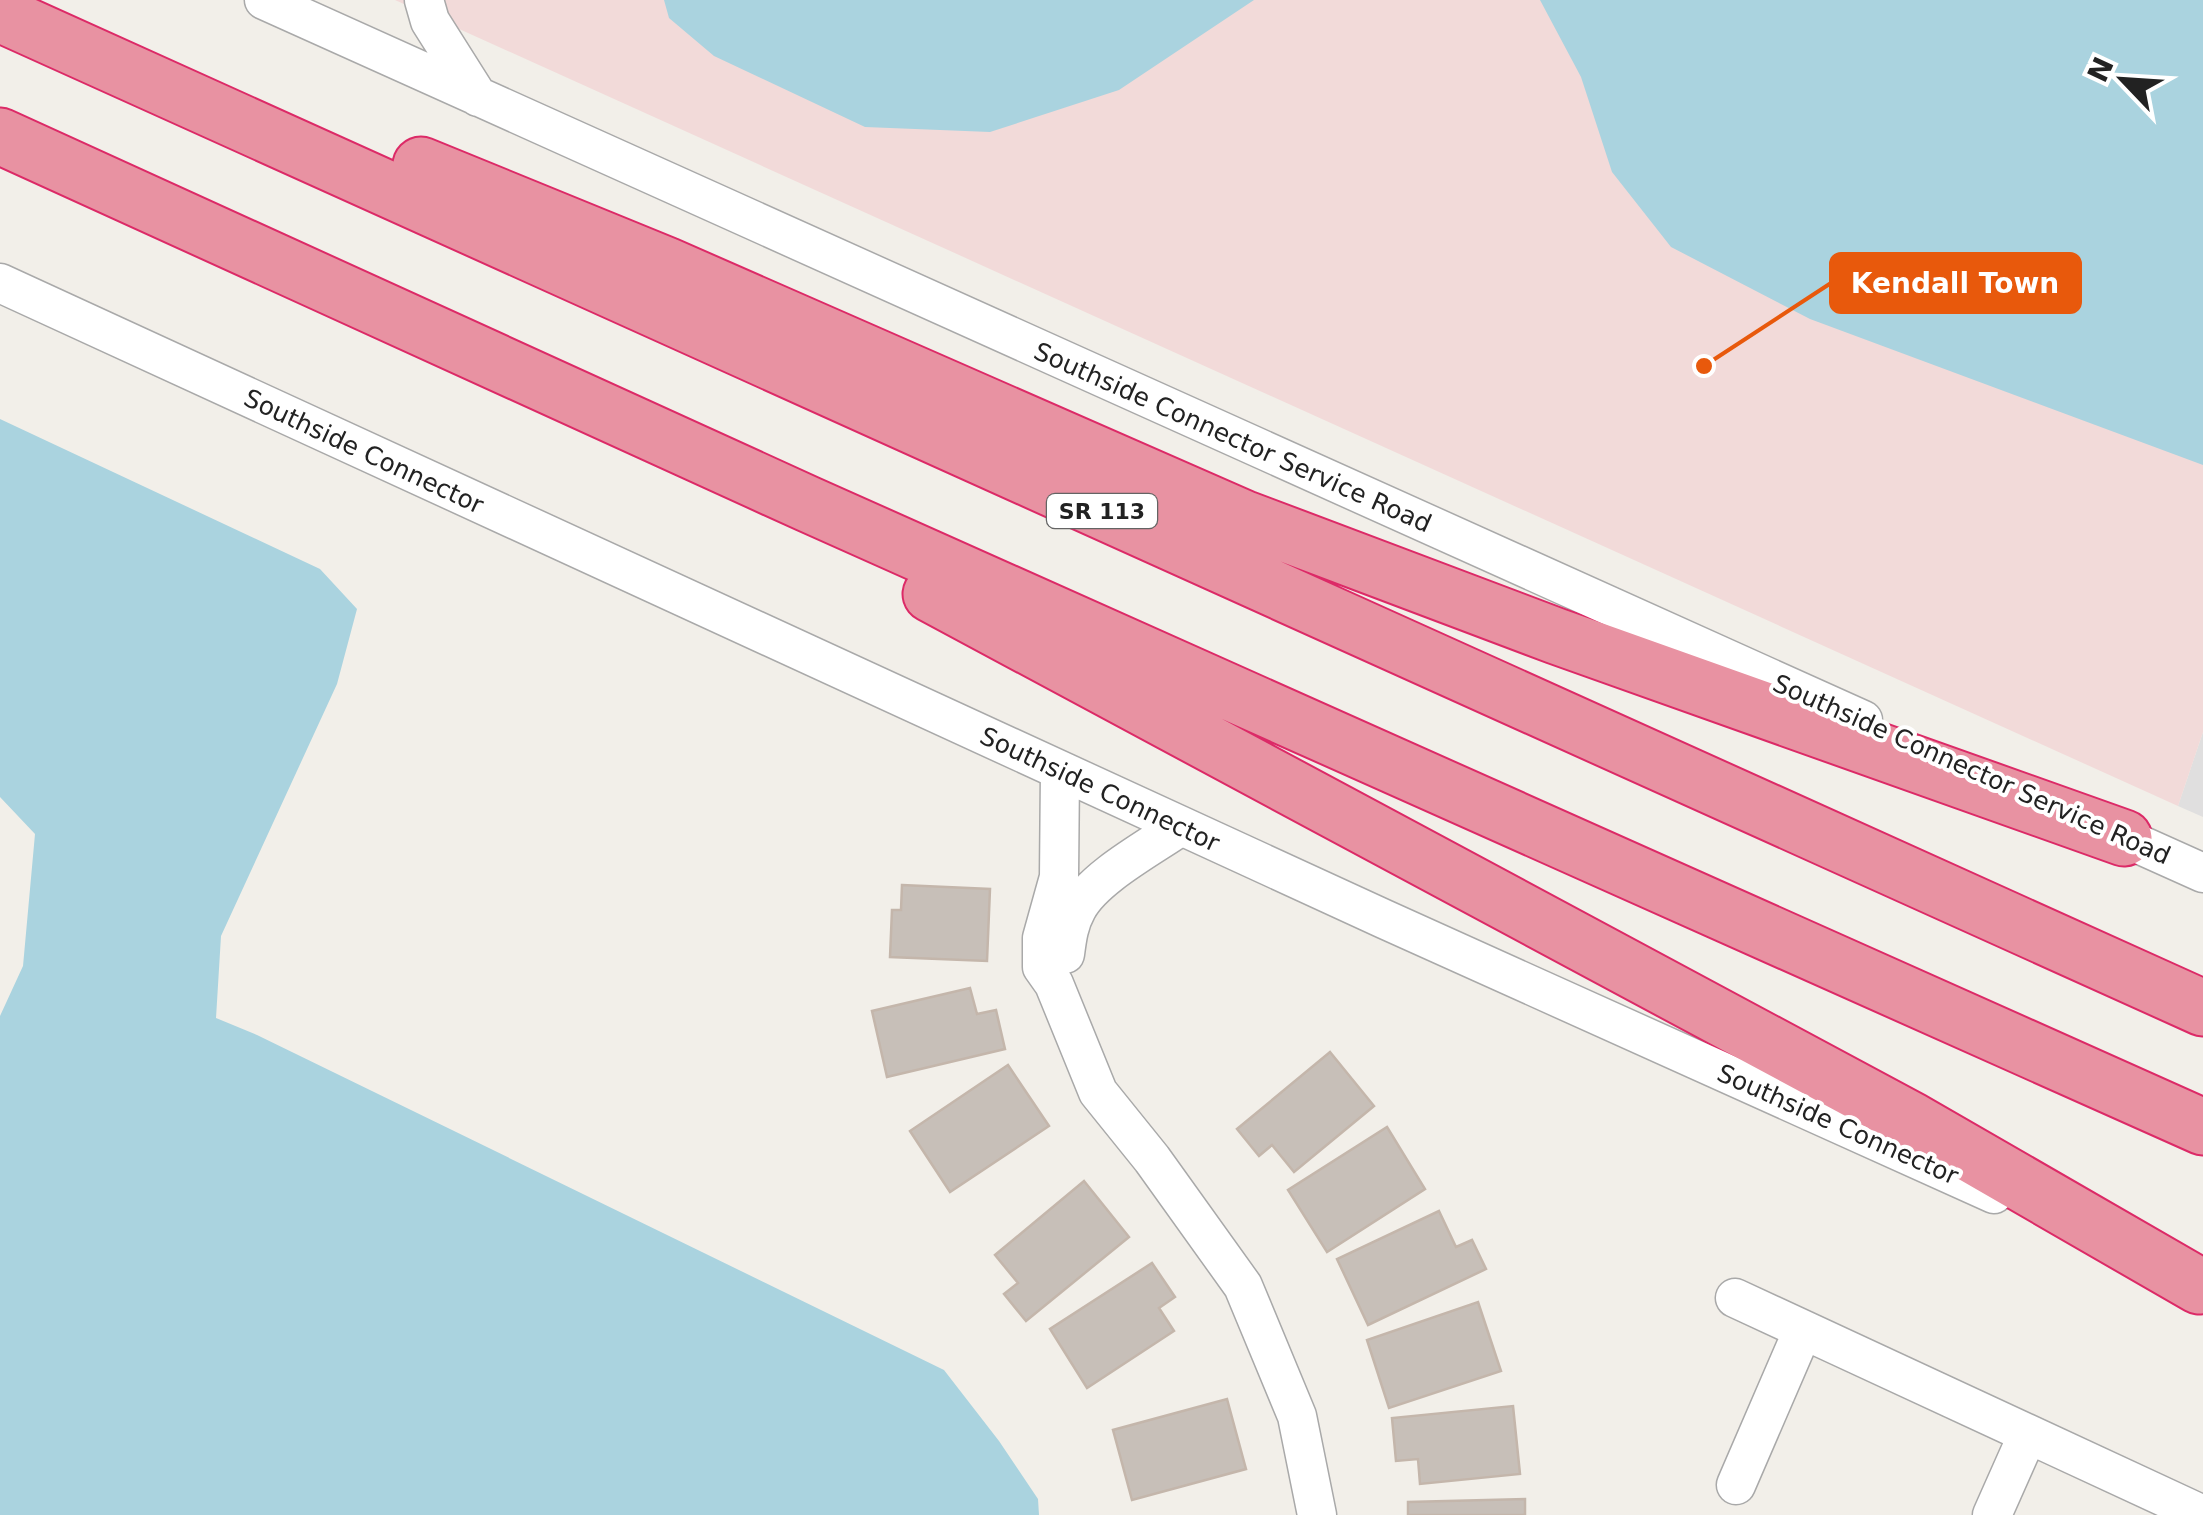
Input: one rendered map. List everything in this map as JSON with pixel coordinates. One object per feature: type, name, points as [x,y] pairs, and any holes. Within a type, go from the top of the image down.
[{"type":"highway","points":[[15,0],[666,265],[1243,518],[1556,636],[2124,838]]},
{"type":"highway","name":"SR 113","points":[[0,14],[2203,1008]]},
{"type":"highway","points":[[0,136],[808,504],[2203,1127]]},
{"type":"highway","points":[[808,504],[898,576],[1913,1121],[2201,1287]]},
{"type":"street","name":"Southside Connector Service Road","points":[[264,0],[2203,872]]},
{"type":"street","points":[[424,0],[430,22],[478,97]]},
{"type":"street","name":"Southside Connector","points":[[0,283],[1180,826],[2201,1287]]},
{"type":"street","points":[[1060,771],[1059,877],[1042,938],[1042,967],[1054,984],[1098,1092],[1152,1158],[1243,1286],[1297,1416],[1317,1515]]},
{"type":"street","points":[[1054,984],[1064,962],[1068,929],[1078,906],[1095,886],[1180,826]]},
{"type":"street","points":[[1734,1298],[2202,1515]]},
{"type":"street","points":[[1736,1484],[1803,1330]]},
{"type":"street","points":[[1992,1515],[2028,1434]]},
{"type":"shaded area","points":[[395,0],[2203,0],[2203,732],[2178,806]]},
{"type":"shaded area","points":[[2203,732],[2203,817],[2178,806]]},
{"type":"water","points":[[664,0],[1254,0],[1119,90],[990,132],[865,127],[714,56],[669,18]]},
{"type":"water","points":[[1540,0],[2203,0],[2203,465],[1810,319],[1671,247],[1612,172],[1581,77]]},
{"type":"water","points":[[0,419],[320,569],[357,609],[337,684],[221,936],[216,1018],[944,1370],[1038,1499],[1039,1515],[0,1515],[0,1016],[23,966],[35,834],[0,797]]},
{"type":"building","points":[[902,885],[990,889],[987,961],[890,957],[892,910],[901,910]]},
{"type":"building","points":[[970,988],[977,1014],[996,1010],[1005,1049],[887,1077],[872,1011]]},
{"type":"building","points":[[1330,1052],[1374,1106],[1294,1172],[1272,1145],[1259,1156],[1237,1129]]},
{"type":"building","points":[[1008,1065],[1049,1126],[950,1192],[910,1131]]},
{"type":"building","points":[[1387,1127],[1425,1189],[1327,1252],[1288,1190]]},
{"type":"building","points":[[1084,1181],[1129,1237],[1026,1321],[1004,1294],[1018,1283],[995,1255]]},
{"type":"building","points":[[1439,1211],[1456,1247],[1472,1240],[1486,1269],[1368,1325],[1337,1259]]},
{"type":"building","points":[[1152,1263],[1175,1297],[1159,1308],[1174,1331],[1087,1388],[1050,1329]]},
{"type":"building","points":[[1478,1302],[1501,1371],[1389,1408],[1367,1340]]},
{"type":"building","points":[[1227,1399],[1246,1469],[1132,1500],[1113,1430]]},
{"type":"building","points":[[1513,1406],[1520,1474],[1420,1484],[1418,1459],[1396,1461],[1392,1418]]},
{"type":"building","points":[[1525,1499],[1525,1515],[1408,1515],[1408,1502]]},
{"type":"place","name":"Kendall Town","points":[[1704,366]]}]
